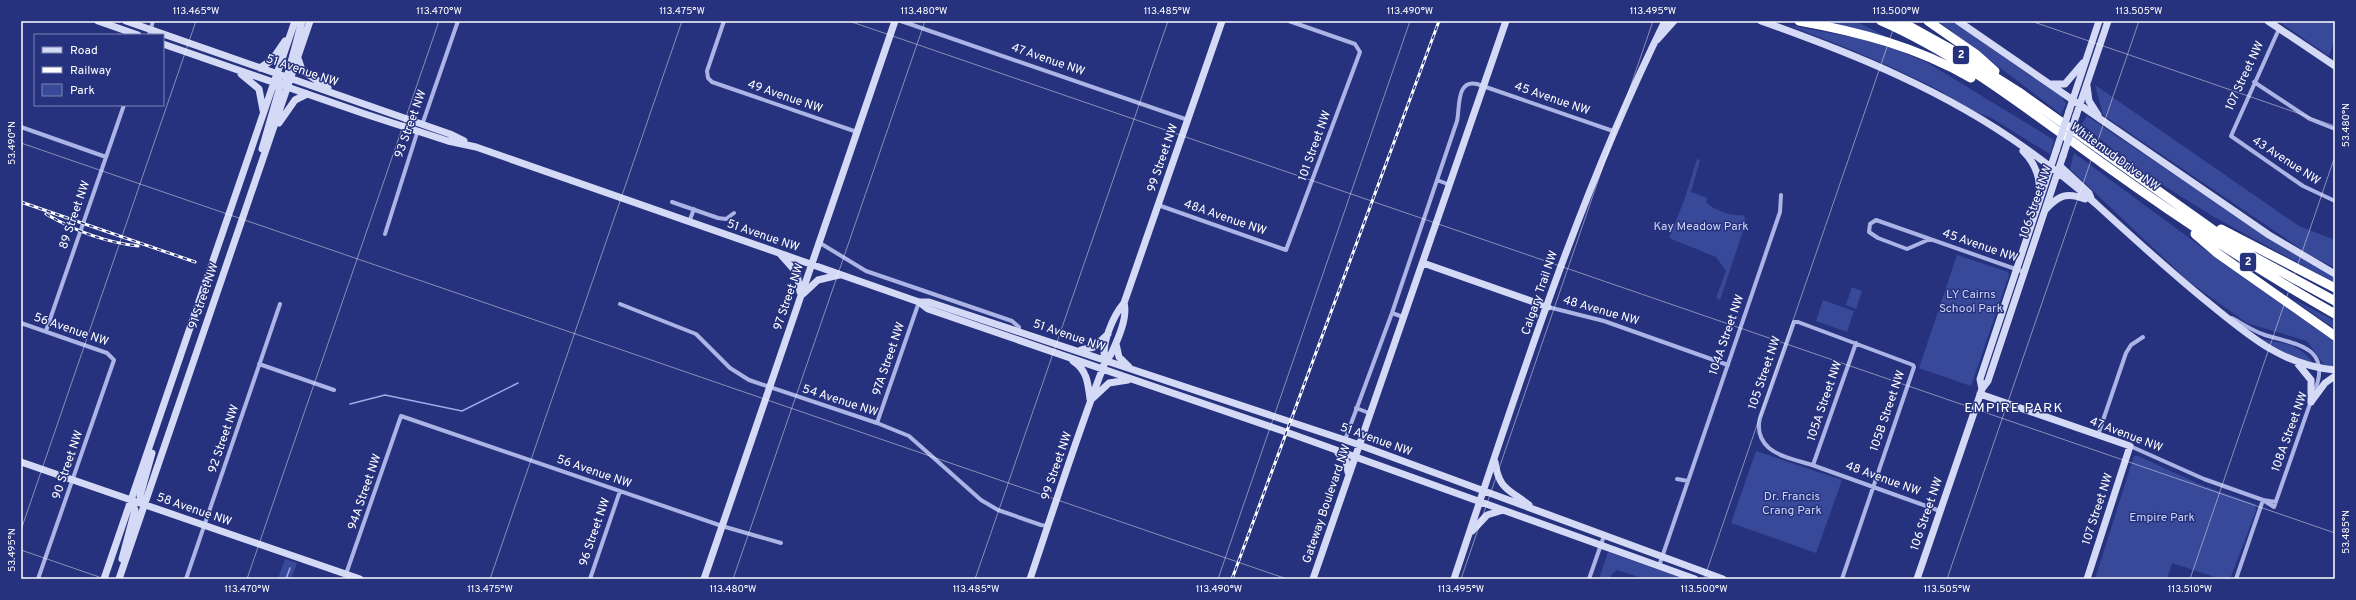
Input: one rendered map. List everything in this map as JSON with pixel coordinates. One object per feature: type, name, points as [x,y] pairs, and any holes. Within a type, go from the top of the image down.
[{"type":"highway","points":[[1799,21],[1858,33],[1898,44],[1941,62],[1979,82],[1997,87]]},
{"type":"highway","name":"Whitemud Drive NW","points":[[1881,21],[1948,56],[1997,87],[2245,260],[2335,314]]},
{"type":"highway","name":"Whitemud Drive NW","points":[[1900,21],[1956,52],[2019,92],[2165,203],[2256,258],[2335,301]]},
{"type":"highway","points":[[1928,21],[1977,55],[2019,92]]},
{"type":"highway","points":[[2165,203],[2335,288]]},
{"type":"highway","points":[[2165,203],[2217,253],[2335,336]]},
{"type":"main road","points":[[98,21],[135,34]]},
{"type":"main road","name":"51 Avenue NW","points":[[126,21],[150,32]]},
{"type":"main road","points":[[261,165],[261,151],[277,84],[277,74],[295,21]]},
{"type":"main road","points":[[288,87],[302,21]]},
{"type":"main road","points":[[289,78],[310,21]]},
{"type":"main road","name":"97 Street NW","points":[[704,579],[895,21]]},
{"type":"main road","name":"99 Street NW","points":[[1105,360],[1111,354],[1117,338],[1125,314],[1124,303],[1222,21]]},
{"type":"main road","name":"Gateway Boulevard NW","points":[[1312,579],[1369,413],[1423,264],[1506,21]]},
{"type":"main road","name":"Calgary Trail NW","points":[[1454,579],[1572,235],[1613,131],[1665,21]]},
{"type":"main road","points":[[1654,43],[1669,29],[1674,21]]},
{"type":"main road","points":[[1761,21],[1846,52],[1897,73],[1953,103],[2052,164],[2057,173],[2093,201],[2178,278],[2220,311],[2231,323],[2254,339],[2295,361],[2319,368],[2335,370]]},
{"type":"main road","name":"Whitemud Drive NW","points":[[1958,21],[2269,235],[2335,274]]},
{"type":"main road","name":"106 Street NW","points":[[1981,392],[1980,379],[2099,21]]},
{"type":"main road","name":"106 Street NW","points":[[1917,579],[1981,392],[1988,381],[2108,21]]},
{"type":"main road","points":[[2268,21],[2335,66]]},
{"type":"main road","points":[[260,68],[272,60],[292,31]]},
{"type":"main road","name":"51 Avenue NW","points":[[164,37],[289,78],[420,128]]},
{"type":"main road","name":"51 Avenue NW","points":[[164,44],[307,94],[420,128],[450,134],[469,144],[919,302],[928,309],[1355,457],[1695,579]]},
{"type":"main road","points":[[298,56],[300,66],[305,73],[347,99]]},
{"type":"main road","points":[[2048,83],[2057,85],[2065,84],[2085,62]]},
{"type":"main road","points":[[226,66],[250,80],[259,89],[262,100],[263,115]]},
{"type":"main road","points":[[2087,83],[2089,101],[2100,118]]},
{"type":"main road","name":"91 Street NW","points":[[104,579],[263,115],[277,84]]},
{"type":"main road","name":"91 Street NW","points":[[118,579],[288,87]]},
{"type":"main road","points":[[269,141],[289,107],[298,97],[307,94]]},
{"type":"main road","points":[[2006,136],[2031,160],[2039,175],[2037,208]]},
{"type":"main road","points":[[2052,164],[2062,160],[2089,193],[2093,201]]},
{"type":"main road","points":[[2044,211],[2059,197],[2065,194],[2093,201]]},
{"type":"main road","points":[[780,253],[797,273],[801,297]]},
{"type":"main road","name":"48 Avenue NW","points":[[1423,264],[1548,307]]},
{"type":"main road","points":[[801,297],[818,280],[841,275]]},
{"type":"main road","name":"51 Avenue NW","points":[[919,302],[929,302],[1019,331],[1345,440],[1720,579]]},
{"type":"main road","name":"99 Street NW","points":[[1030,579],[1105,360],[1104,353],[1117,310],[1124,303]]},
{"type":"main road","points":[[1076,350],[1094,348],[1110,332]]},
{"type":"main road","points":[[1117,338],[1117,354],[1131,369]]},
{"type":"main road","points":[[1068,357],[1083,369],[1088,384],[1090,401]]},
{"type":"main road","points":[[2295,361],[2311,380],[2311,402]]},
{"type":"main road","points":[[2311,402],[2325,383],[2335,376]]},
{"type":"main road","points":[[1090,401],[1109,384],[1133,379]]},
{"type":"main road","name":"47 Avenue NW","points":[[1981,392],[2130,446]]},
{"type":"main road","points":[[144,505],[140,496],[156,440],[157,427]]},
{"type":"main road","points":[[1325,447],[1340,445],[1345,440]]},
{"type":"main road","name":"107 Street NW","points":[[2087,579],[2130,446]]},
{"type":"main road","points":[[1325,447],[1338,453],[1345,459],[1348,468],[1348,476]]},
{"type":"main road","points":[[1495,460],[1498,477],[1501,484],[1533,509]]},
{"type":"main road","name":"58 Avenue NW","points":[[21,462],[360,579]]},
{"type":"main road","points":[[118,579],[135,510],[131,500]]},
{"type":"main road","points":[[1470,532],[1490,513],[1498,511],[1510,513]]},
{"type":"street","points":[[150,32],[153,21]]},
{"type":"street","name":"93 Street NW","points":[[385,234],[420,128],[458,21]]},
{"type":"street","name":"49 Avenue NW","points":[[724,21],[707,71],[708,78],[714,84],[857,132]]},
{"type":"street","name":"47 Avenue NW","points":[[901,21],[1188,120]]},
{"type":"street","name":"101 Street NW","points":[[1286,250],[1360,54],[1359,48],[1356,44],[1289,21]]},
{"type":"street","name":"107 Street NW","points":[[2231,134],[2280,28]]},
{"type":"street","points":[[2254,82],[2306,117],[2335,129]]},
{"type":"street","name":"Gateway Boulevard NW","points":[[1345,440],[1392,313],[1457,121],[1462,89],[1472,83],[1484,87]]},
{"type":"street","name":"45 Avenue NW","points":[[1484,87],[1613,131]]},
{"type":"street","name":"89 Street NW","points":[[46,332],[124,106]]},
{"type":"street","points":[[21,127],[106,157]]},
{"type":"street","name":"43 Avenue NW","points":[[2231,134],[2233,138],[2303,186],[2335,201]]},
{"type":"street","points":[[1437,180],[1450,185]]},
{"type":"street","name":"104A Street NW","points":[[1659,566],[1780,212],[1781,195]]},
{"type":"street","name":"51 Avenue NW","points":[[672,202],[726,219],[734,213]]},
{"type":"street","name":"48A Avenue NW","points":[[1158,206],[1286,250]]},
{"type":"street","points":[[689,222],[694,209]]},
{"type":"street","name":"45 Avenue NW","points":[[1930,239],[1907,249],[1878,238],[1869,232],[1870,224],[1876,220],[2024,272]]},
{"type":"street","name":"51 Avenue NW","points":[[820,243],[866,271],[1012,321],[1019,327],[1016,339]]},
{"type":"street","name":"97A Street NW","points":[[877,423],[919,302]]},
{"type":"street","name":"92 Street NW","points":[[186,579],[280,304]]},
{"type":"street","name":"54 Avenue NW","points":[[620,304],[696,334],[740,375],[770,388],[877,423],[916,441],[989,506],[1041,525],[1048,526]]},
{"type":"street","name":"48 Avenue NW","points":[[1548,307],[1604,321],[1728,365]]},
{"type":"street","points":[[2220,311],[2258,332],[2305,347],[2315,357],[2319,368]]},
{"type":"street","points":[[1392,313],[1403,317]]},
{"type":"street","name":"105 Street NW","points":[[1759,433],[1760,418],[1795,322],[1856,342]]},
{"type":"street","name":"56 Avenue NW","points":[[21,323],[107,352],[113,357]]},
{"type":"street","points":[[2098,435],[2126,353],[2132,345],[2143,337]]},
{"type":"street","name":"105B Street NW","points":[[1842,579],[1914,367],[1913,364],[1856,342]]},
{"type":"street","name":"105A Street NW","points":[[1813,465],[1856,342]]},
{"type":"street","name":"90 Street NW","points":[[38,579],[113,364],[113,357]]},
{"type":"street","points":[[259,364],[334,390]]},
{"type":"street","name":"108A Street NW","points":[[2263,500],[2268,505],[2274,507],[2316,389],[2319,368]]},
{"type":"street","points":[[1356,408],[1369,413]]},
{"type":"street","name":"56 Avenue NW","points":[[401,416],[722,526],[781,543]]},
{"type":"street","name":"94A Street NW","points":[[346,574],[401,416]]},
{"type":"street","name":"48 Avenue NW","points":[[1759,433],[1772,450],[1940,511]]},
{"type":"street","name":"47 Avenue NW","points":[[2130,446],[2199,477],[2263,500]]},
{"type":"street","points":[[1677,479],[1688,481]]},
{"type":"street","name":"96 Street NW","points":[[590,579],[620,491]]},
{"type":"street","points":[[2236,579],[2263,500],[2276,502]]},
{"type":"street","points":[[1589,579],[1604,536]]},
{"type":"green space","points":[[1811,21],[1855,21],[1887,37]]},
{"type":"green space","points":[[1938,21],[1952,21],[2061,96],[2066,104],[2061,114]]},
{"type":"green space","points":[[2278,21],[2335,21],[2335,38],[2329,56]]},
{"type":"green space","points":[[1787,25],[1878,42],[1928,63],[2054,140],[2050,154],[1990,117],[1965,106],[1925,83],[1857,52]]},
{"type":"green space","points":[[2095,85],[2299,226],[2335,240],[2335,268],[2310,255],[2103,115]]},
{"type":"green space","points":[[2087,116],[2269,238],[2335,278],[2335,283],[2214,217],[2137,169],[2082,124]]},
{"type":"green space","points":[[2074,153],[2215,257],[2335,342],[2335,367],[2324,365],[2307,341],[2247,323],[2188,281],[2070,169]]},
{"type":"green space","name":"Kay Meadow Park","points":[[1697,159],[1700,160],[1691,192],[1707,198],[1706,202],[1713,208],[1735,215],[1744,215],[1746,222],[1720,300],[1716,298],[1726,271],[1716,257],[1669,238],[1685,198]]},
{"type":"green space","name":"LY Cairns School Park","points":[[1957,255],[2008,272],[2009,275],[1971,386],[1919,368]]},
{"type":"green space","points":[[1852,287],[1862,291],[1856,309],[1846,305]]},
{"type":"green space","points":[[2291,298],[2335,321],[2335,329]]},
{"type":"green space","points":[[1823,300],[1854,311],[1847,332],[1816,321]]},
{"type":"green space","points":[[2261,339],[2297,348],[2314,364],[2291,356]]},
{"type":"green space","name":"Dr. Francis Crang Park","points":[[1756,451],[1842,480],[1816,553],[1731,523]]},
{"type":"green space","name":"Empire Park","points":[[2134,456],[2138,456],[2199,484],[2255,504],[2256,511],[2230,579],[2221,579],[2172,563],[2167,579],[2095,579]]},
{"type":"green space","points":[[1608,552],[1684,579],[1645,579],[1617,570],[1612,574],[1610,579],[1599,579]]},
{"type":"green space","points":[[285,559],[297,563],[291,579],[278,579]]},
{"type":"waterway","points":[[350,404],[385,395],[462,411],[518,383]]},
{"type":"waterway","points":[[286,579],[290,568]]},
{"type":"railway","points":[[1232,579],[1439,21]]},
{"type":"railway","points":[[21,202],[195,262]]},
{"type":"railway","points":[[46,214],[68,226],[90,235],[113,242],[138,246]]},
{"type":"district","name":"EMPIRE PARK","points":[[2014,408]]}]
